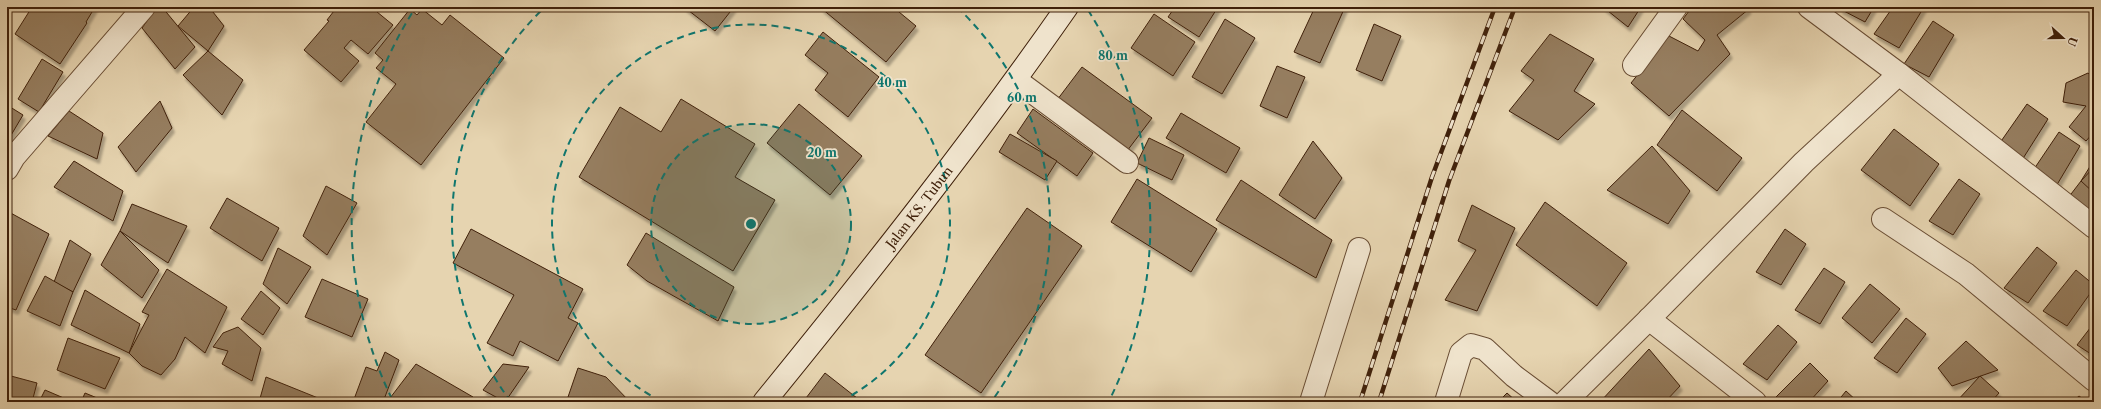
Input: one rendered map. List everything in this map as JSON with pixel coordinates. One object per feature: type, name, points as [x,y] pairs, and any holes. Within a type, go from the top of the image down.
[{"type":"street","points":[[7,169],[14,157],[144,7]]},
{"type":"street","name":"Jalan KS. Tubun","points":[[764,402],[890,247],[1016,80],[1068,7]]},
{"type":"street","points":[[1634,65],[1676,7]]},
{"type":"street","points":[[1809,7],[1899,74],[2094,226]]},
{"type":"street","points":[[1565,402],[1804,162],[1899,74]]},
{"type":"street","points":[[1016,80],[1127,162]]},
{"type":"street","points":[[1883,219],[1966,274],[2094,380]]},
{"type":"street","points":[[1311,402],[1360,249]]},
{"type":"street","points":[[1649,319],[1755,402]]},
{"type":"street","points":[[1446,402],[1461,352],[1471,345],[1485,349],[1514,376],[1549,402]]},
{"type":"building","points":[[32,7],[95,7],[86,22],[87,23],[60,64],[15,34]]},
{"type":"building","points":[[157,7],[162,7],[195,47],[175,69],[142,28]]},
{"type":"building","points":[[194,7],[209,7],[224,26],[208,51],[178,26]]},
{"type":"building","points":[[337,7],[371,7],[393,25],[368,54],[351,40],[344,48],[359,61],[341,82],[304,50],[329,21],[327,20]]},
{"type":"building","points":[[684,7],[734,7],[715,31]]},
{"type":"building","points":[[893,7],[916,26],[886,62],[821,8]]},
{"type":"building","points":[[1175,7],[1218,7],[1199,37],[1168,17]]},
{"type":"building","points":[[1315,7],[1345,7],[1320,63],[1294,52]]},
{"type":"building","points":[[1603,7],[1641,7],[1628,27]]},
{"type":"building","points":[[1692,7],[1747,7],[1749,9],[1717,35],[1730,54],[1669,116],[1631,83],[1669,36],[1698,51],[1705,40],[1683,19]]},
{"type":"building","points":[[1841,7],[1874,7],[1865,22],[1840,9]]},
{"type":"building","points":[[1893,7],[1924,7],[1899,48],[1874,34]]},
{"type":"building","points":[[410,9],[417,15],[422,9],[442,25],[450,15],[504,58],[421,165],[366,122],[396,84],[376,68],[383,60],[375,53]]},
{"type":"building","points":[[1154,14],[1195,42],[1173,76],[1131,48]]},
{"type":"building","points":[[1225,19],[1255,38],[1222,94],[1192,77]]},
{"type":"building","points":[[1933,21],[1954,35],[1929,77],[1904,64]]},
{"type":"building","points":[[1374,24],[1401,36],[1382,81],[1356,70]]},
{"type":"building","points":[[823,32],[879,77],[848,117],[815,90],[828,73],[805,55]]},
{"type":"building","points":[[1550,34],[1594,59],[1574,91],[1595,104],[1558,140],[1509,111],[1534,80],[1521,71]]},
{"type":"building","points":[[208,51],[243,80],[222,115],[183,75]]},
{"type":"building","points":[[42,59],[63,72],[39,112],[18,99]]},
{"type":"building","points":[[1277,66],[1305,77],[1287,118],[1260,106]]},
{"type":"building","points":[[1082,67],[1152,118],[1124,155],[1054,104]]},
{"type":"building","points":[[2088,73],[2094,78],[2094,132],[2086,141],[2069,127],[2086,106],[2063,102],[2066,83]]},
{"type":"building","points":[[681,99],[755,144],[735,177],[775,200],[733,271],[579,177],[620,107],[661,132]]},
{"type":"building","points":[[160,101],[172,128],[136,172],[118,147]]},
{"type":"building","points":[[799,104],[862,156],[830,195],[767,143]]},
{"type":"building","points":[[2027,104],[2048,119],[2022,160],[1997,147]]},
{"type":"building","points":[[7,105],[23,115],[7,142]]},
{"type":"building","points":[[1033,109],[1093,153],[1077,176],[1017,133]]},
{"type":"building","points":[[1682,110],[1742,158],[1717,191],[1657,145]]},
{"type":"building","points":[[69,111],[103,133],[97,159],[48,136]]},
{"type":"building","points":[[1181,113],[1240,148],[1226,173],[1166,138]]},
{"type":"building","points":[[1894,129],[1939,164],[1910,206],[1861,170]]},
{"type":"building","points":[[2059,132],[2080,146],[2055,188],[2030,175]]},
{"type":"building","points":[[1010,134],[1057,161],[1045,180],[999,152]]},
{"type":"building","points":[[1149,138],[1184,155],[1172,180],[1137,163]]},
{"type":"building","points":[[1313,141],[1342,178],[1315,219],[1279,195]]},
{"type":"building","points":[[1652,146],[1690,191],[1668,224],[1607,190]]},
{"type":"building","points":[[2094,160],[2094,208],[2092,211],[2068,198]]},
{"type":"building","points":[[74,161],[123,191],[113,221],[54,187]]},
{"type":"building","points":[[2094,167],[2094,193],[2081,181]]},
{"type":"building","points":[[1137,179],[1217,229],[1191,272],[1111,222]]},
{"type":"building","points":[[1959,179],[1980,194],[1953,235],[1929,221]]},
{"type":"building","points":[[1241,180],[1332,240],[1316,278],[1216,220]]},
{"type":"building","points":[[326,186],[357,203],[327,255],[303,236]]},
{"type":"building","points":[[227,198],[279,228],[262,261],[210,228]]},
{"type":"building","points":[[1545,202],[1627,263],[1597,306],[1516,245]]},
{"type":"building","points":[[132,204],[187,226],[168,263],[120,231]]},
{"type":"building","points":[[1472,205],[1515,228],[1477,311],[1445,300],[1476,250],[1458,241]]},
{"type":"building","points":[[1027,208],[1082,246],[981,393],[925,355]]},
{"type":"building","points":[[7,211],[49,234],[16,310],[7,307]]},
{"type":"building","points":[[471,229],[583,289],[568,318],[578,323],[558,361],[520,341],[513,356],[487,343],[514,295],[453,263]]},
{"type":"building","points":[[1785,229],[1806,244],[1781,285],[1756,272]]},
{"type":"building","points":[[120,231],[159,270],[142,298],[101,265]]},
{"type":"building","points":[[646,233],[734,287],[718,321],[647,281],[627,265]]},
{"type":"building","points":[[70,240],[91,254],[73,292],[54,282]]},
{"type":"building","points":[[2037,247],[2057,263],[2028,303],[2004,288]]},
{"type":"building","points":[[278,248],[311,267],[287,304],[263,284]]},
{"type":"building","points":[[1824,268],[1845,282],[1820,324],[1795,310]]},
{"type":"building","points":[[167,269],[227,307],[205,353],[185,337],[175,359],[161,375],[142,366],[129,353],[149,315],[142,312]]},
{"type":"building","points":[[2076,270],[2094,285],[2094,288],[2067,326],[2043,311]]},
{"type":"building","points":[[45,276],[73,292],[60,326],[27,311]]},
{"type":"building","points":[[322,279],[368,299],[352,337],[305,317]]},
{"type":"building","points":[[1870,284],[1900,309],[1872,343],[1842,318]]},
{"type":"building","points":[[85,290],[140,324],[129,353],[71,325]]},
{"type":"building","points":[[261,291],[280,308],[263,335],[241,319]]},
{"type":"building","points":[[1906,318],[1926,334],[1897,373],[1874,358]]},
{"type":"building","points":[[2094,323],[2094,356],[2077,345]]},
{"type":"building","points":[[1778,325],[1797,342],[1767,380],[1743,364]]},
{"type":"building","points":[[238,327],[261,348],[252,381],[222,364],[228,351],[213,347],[223,333]]},
{"type":"building","points":[[68,338],[120,358],[105,389],[57,370]]},
{"type":"building","points":[[1966,341],[1998,370],[1952,386],[1938,368]]},
{"type":"building","points":[[1649,349],[1680,386],[1665,402],[1600,402]]},
{"type":"building","points":[[385,352],[399,360],[383,402],[353,402],[366,367],[377,371]]},
{"type":"building","points":[[1810,363],[1828,381],[1809,402],[1776,402],[1773,400]]},
{"type":"building","points":[[416,364],[473,397],[471,402],[387,402]]},
{"type":"building","points":[[503,364],[529,367],[505,402],[483,390]]},
{"type":"building","points":[[578,368],[606,377],[630,402],[576,402],[568,397]]},
{"type":"building","points":[[825,373],[862,402],[803,402]]},
{"type":"building","points":[[11,376],[37,383],[32,402],[7,402],[7,385]]},
{"type":"building","points":[[1980,376],[1999,393],[1991,402],[1956,402]]},
{"type":"building","points":[[266,377],[323,400],[322,402],[259,402]]},
{"type":"building","points":[[45,390],[73,402],[39,402]]},
{"type":"building","points":[[1846,391],[1858,402],[1837,402]]},
{"type":"building","points":[[85,393],[102,400],[101,402],[81,402]]},
{"type":"building","points":[[1507,393],[1517,402],[1498,402]]},
{"type":"building","points":[[2079,396],[2087,402],[2072,402]]},
{"type":"railway","points":[[1360,402],[1432,177],[1495,7]]},
{"type":"railway","points":[[1379,402],[1449,181],[1515,7]]}]
